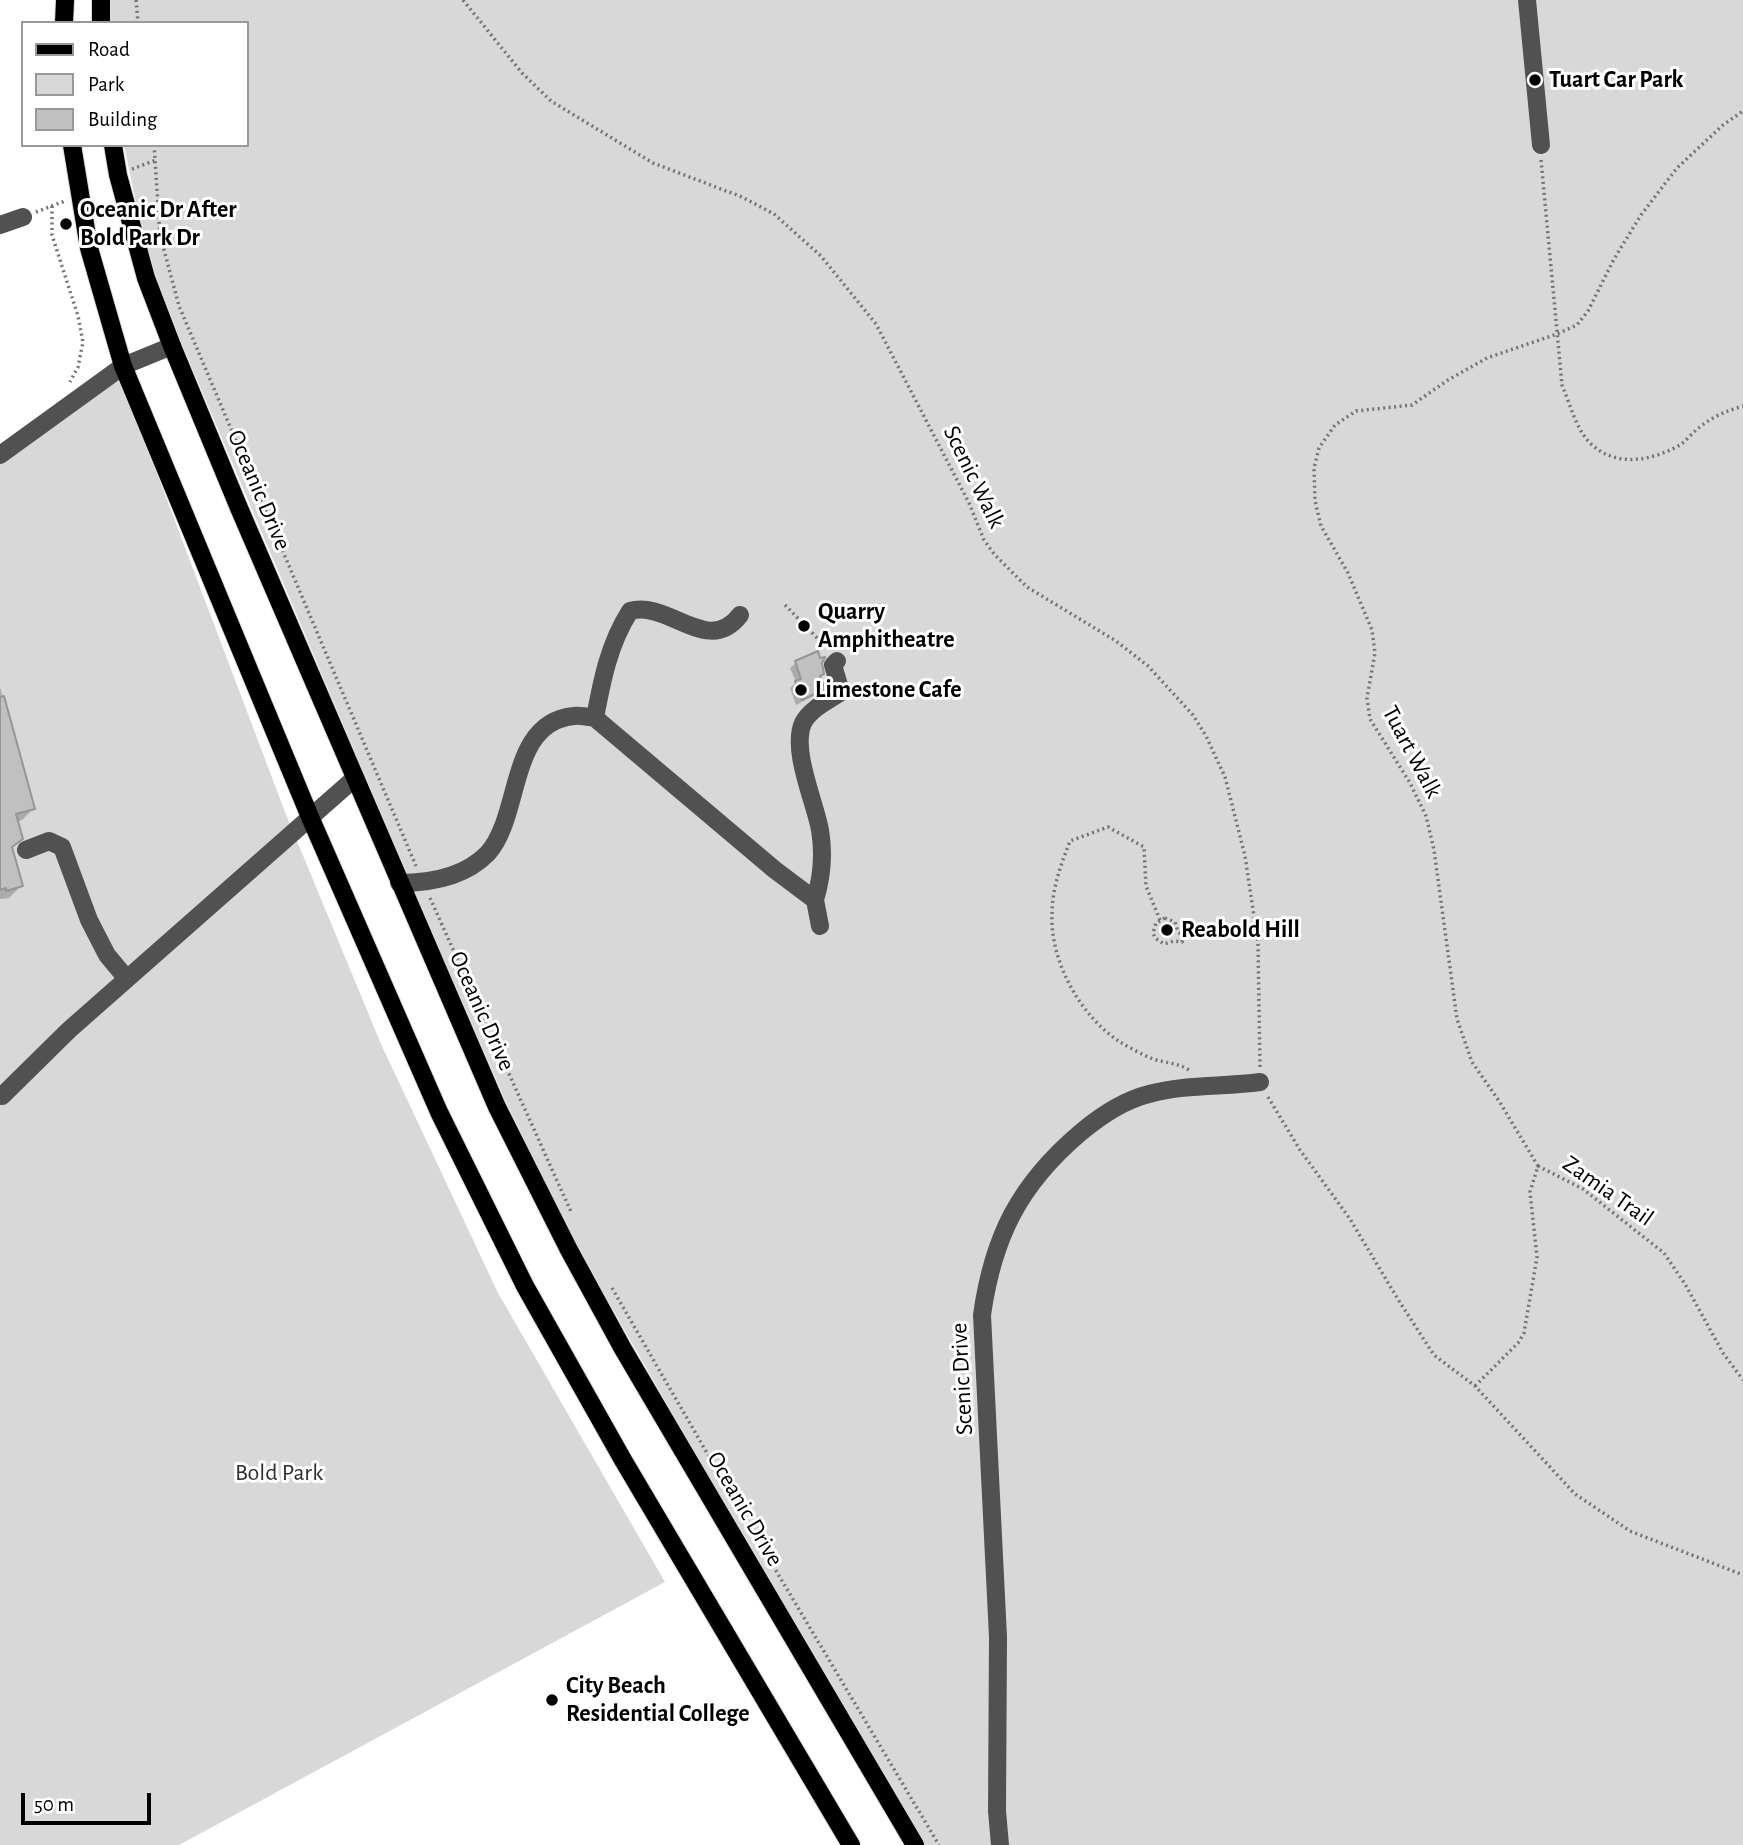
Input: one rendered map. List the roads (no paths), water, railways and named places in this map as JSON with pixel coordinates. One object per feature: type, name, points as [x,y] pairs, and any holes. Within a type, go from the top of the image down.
[{"type":"main road","points":[[64,21],[65,0]]},
{"type":"main road","points":[[101,0],[101,21]]},
{"type":"main road","points":[[72,147],[89,248],[123,366],[310,817],[439,1112],[525,1286],[623,1460],[851,1845]]},
{"type":"main road","name":"Oceanic Drive","points":[[113,147],[118,175],[146,278],[172,346],[399,883],[497,1107],[569,1250],[623,1349],[915,1845]]},
{"type":"street","points":[[1527,0],[1541,145]]},
{"type":"street","points":[[0,225],[23,216]]},
{"type":"street","points":[[0,454],[123,366],[172,346]]},
{"type":"street","points":[[595,718],[606,661],[619,628],[630,611],[641,608],[654,610],[705,631],[722,630],[734,623],[740,615]]},
{"type":"street","points":[[820,926],[816,900],[822,866],[822,843],[804,772],[801,746],[803,723],[817,708],[841,692],[833,665],[837,661]]},
{"type":"street","points":[[399,883],[423,883],[449,877],[488,852],[505,825],[525,753],[537,734],[553,722],[574,716],[595,718],[775,870],[816,900]]},
{"type":"street","points":[[2,1096],[69,1030],[355,778]]},
{"type":"street","points":[[26,850],[49,841],[62,847],[95,932],[107,955],[127,979]]},
{"type":"street","name":"Scenic Drive","points":[[999,1845],[999,1637],[982,1315],[988,1277],[1000,1239],[1032,1180],[1063,1147],[1092,1123],[1118,1107],[1147,1094],[1260,1082]]},
{"type":"place","name":"Tuart Car Park","points":[[1535,80]]},
{"type":"place","name":"Oceanic Dr After Bold Park Dr","points":[[66,224]]},
{"type":"place","name":"Quarry Amphitheatre","points":[[804,626]]},
{"type":"place","name":"Limestone Cafe","points":[[801,690]]},
{"type":"place","name":"Reabold Hill","points":[[1167,930]]},
{"type":"place","name":"City Beach Residential College","points":[[552,1700]]},
{"type":"park label","name":"Bold Park","points":[[279,1473]]}]
